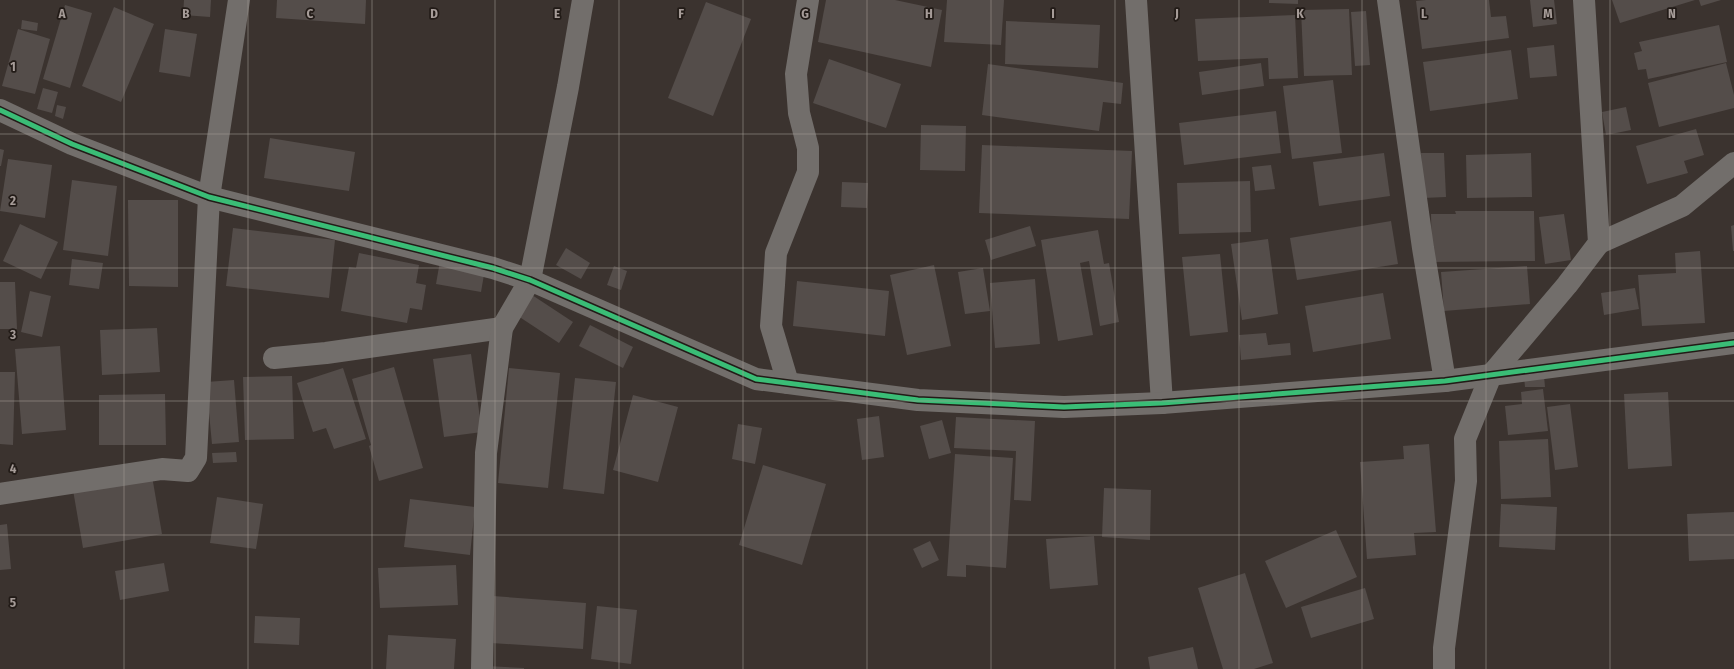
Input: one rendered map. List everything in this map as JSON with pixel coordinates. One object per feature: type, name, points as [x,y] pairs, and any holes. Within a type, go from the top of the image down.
[{"type":"street","points":[[0,494],[162,469],[188,471],[196,458],[209,197],[239,0]]},
{"type":"street","points":[[482,669],[486,453],[502,328],[530,280],[568,87],[583,0]]},
{"type":"street","points":[[788,383],[772,326],[774,285],[776,253],[808,172],[808,148],[799,113],[796,74],[808,0]]},
{"type":"street","points":[[1136,0],[1162,403]]},
{"type":"street","points":[[1388,0],[1423,248],[1445,381]]},
{"type":"street","points":[[1584,0],[1599,243]]},
{"type":"street","points":[[0,110],[72,144],[209,197],[493,268],[530,280],[756,379],[918,400],[1064,407],[1162,403],[1445,381],[1734,343]]},
{"type":"street","points":[[1444,658],[1466,481],[1465,438],[1491,375],[1567,285],[1599,243],[1682,206],[1734,163]]},
{"type":"street","points":[[274,358],[326,353],[502,328]]},
{"type":"building","points":[[184,0],[211,0],[210,17],[183,15]]},
{"type":"building","points":[[277,0],[366,0],[365,24],[276,18]]},
{"type":"building","points":[[826,0],[895,0],[942,10],[931,67],[818,42]]},
{"type":"building","points":[[947,0],[1004,0],[1001,45],[944,42]]},
{"type":"building","points":[[1269,0],[1298,0],[1298,4],[1269,3]]},
{"type":"building","points":[[1489,0],[1491,17],[1506,16],[1509,38],[1422,49],[1416,1]]},
{"type":"building","points":[[1530,0],[1554,0],[1557,24],[1533,27]]},
{"type":"building","points":[[1612,0],[1695,0],[1620,23]]},
{"type":"building","points":[[1699,0],[1721,0],[1701,6]]},
{"type":"building","points":[[706,2],[751,19],[713,116],[668,98]]},
{"type":"building","points":[[65,5],[92,13],[70,88],[43,79]]},
{"type":"building","points":[[114,7],[154,24],[121,102],[82,86]]},
{"type":"building","points":[[1349,9],[1352,75],[1304,76],[1301,10]]},
{"type":"building","points":[[1366,11],[1370,65],[1355,66],[1351,12]]},
{"type":"building","points":[[1295,15],[1298,78],[1269,79],[1268,58],[1198,61],[1195,19]]},
{"type":"building","points":[[22,20],[38,23],[37,31],[21,29]]},
{"type":"building","points":[[1006,21],[1100,25],[1098,68],[1005,64]]},
{"type":"building","points":[[1719,25],[1727,62],[1648,79],[1646,69],[1638,70],[1634,53],[1642,51],[1639,42]]},
{"type":"building","points":[[18,29],[50,39],[35,94],[2,86]]},
{"type":"building","points":[[165,29],[197,34],[190,77],[159,72]]},
{"type":"building","points":[[1554,45],[1557,76],[1530,78],[1527,48]]},
{"type":"building","points":[[1511,50],[1518,99],[1430,111],[1423,62]]},
{"type":"building","points":[[829,59],[901,84],[886,128],[813,103]]},
{"type":"building","points":[[1261,63],[1264,86],[1202,95],[1199,72]]},
{"type":"building","points":[[1726,63],[1734,95],[1734,108],[1659,127],[1648,83]]},
{"type":"building","points":[[988,64],[1123,83],[1121,104],[1103,102],[1099,131],[982,115]]},
{"type":"building","points":[[1333,80],[1342,153],[1292,159],[1283,86]]},
{"type":"building","points":[[43,88],[58,92],[52,113],[37,109]]},
{"type":"building","points":[[57,105],[66,107],[63,119],[55,116]]},
{"type":"building","points":[[1626,107],[1631,130],[1606,135],[1602,112]]},
{"type":"building","points":[[1276,111],[1281,153],[1184,165],[1179,123]]},
{"type":"building","points":[[921,125],[966,126],[965,171],[920,170]]},
{"type":"building","points":[[1696,129],[1704,155],[1684,161],[1688,173],[1647,184],[1636,146]]},
{"type":"building","points":[[270,138],[355,152],[349,191],[264,178]]},
{"type":"building","points":[[982,145],[1132,151],[1129,219],[979,213]]},
{"type":"building","points":[[0,149],[4,150],[1,166],[0,166]]},
{"type":"building","points":[[1384,153],[1390,196],[1319,206],[1313,162]]},
{"type":"building","points":[[1421,153],[1444,153],[1446,197],[1423,198]]},
{"type":"building","points":[[1531,153],[1532,197],[1467,198],[1466,155]]},
{"type":"building","points":[[8,159],[52,165],[45,218],[0,211]]},
{"type":"building","points":[[1271,165],[1275,189],[1255,191],[1252,167]]},
{"type":"building","points":[[72,180],[117,186],[108,256],[63,250]]},
{"type":"building","points":[[1250,181],[1251,232],[1179,234],[1177,183]]},
{"type":"building","points":[[842,182],[868,183],[867,208],[841,207]]},
{"type":"building","points":[[128,200],[178,200],[178,287],[129,286]]},
{"type":"building","points":[[1455,211],[1534,211],[1535,261],[1432,262],[1431,214],[1456,214]]},
{"type":"building","points":[[1564,214],[1571,260],[1545,264],[1539,217]]},
{"type":"building","points":[[1391,221],[1398,264],[1297,280],[1290,238]]},
{"type":"building","points":[[20,224],[58,242],[41,279],[3,261]]},
{"type":"building","points":[[1734,225],[1734,251],[1733,251],[1731,226]]},
{"type":"building","points":[[1030,226],[1036,246],[991,260],[985,240]]},
{"type":"building","points":[[233,228],[335,240],[329,298],[226,286]]},
{"type":"building","points":[[1098,230],[1104,264],[1109,263],[1119,322],[1100,326],[1089,261],[1080,263],[1093,335],[1058,341],[1041,240]]},
{"type":"building","points":[[1268,239],[1278,314],[1242,320],[1231,244]]},
{"type":"building","points":[[566,248],[590,263],[581,279],[556,265]]},
{"type":"building","points":[[1700,251],[1705,323],[1642,326],[1638,275],[1676,273],[1675,253]]},
{"type":"building","points":[[359,253],[419,265],[416,283],[426,285],[422,310],[410,308],[407,323],[341,311],[349,267],[356,268]]},
{"type":"building","points":[[1220,254],[1228,332],[1190,336],[1182,257]]},
{"type":"building","points":[[72,259],[103,263],[99,289],[69,285]]},
{"type":"building","points":[[440,261],[485,269],[481,292],[436,284]]},
{"type":"building","points":[[934,265],[951,346],[907,355],[890,275]]},
{"type":"building","points":[[614,266],[627,271],[621,290],[607,285]]},
{"type":"building","points":[[1527,266],[1530,304],[1444,311],[1441,272]]},
{"type":"building","points":[[983,268],[990,311],[965,314],[958,272]]},
{"type":"building","points":[[1035,279],[1040,344],[995,348],[990,283]]},
{"type":"building","points":[[797,281],[889,291],[885,336],[793,326]]},
{"type":"building","points":[[0,282],[15,282],[17,329],[0,329]]},
{"type":"building","points":[[1635,288],[1639,309],[1604,315],[1601,293]]},
{"type":"building","points":[[30,291],[51,296],[42,337],[21,332]]},
{"type":"building","points":[[1383,293],[1391,339],[1313,352],[1305,306]]},
{"type":"building","points":[[532,295],[573,322],[559,343],[518,316]]},
{"type":"building","points":[[590,325],[633,347],[623,368],[579,346]]},
{"type":"building","points":[[157,328],[160,372],[102,375],[100,330]]},
{"type":"building","points":[[1266,333],[1268,345],[1290,343],[1291,355],[1241,360],[1239,335]]},
{"type":"building","points":[[60,346],[66,430],[22,434],[15,349]]},
{"type":"building","points":[[471,354],[482,432],[444,437],[433,359]]},
{"type":"building","points":[[394,367],[423,468],[379,481],[369,446],[371,445],[352,379]]},
{"type":"building","points":[[343,368],[366,439],[334,449],[326,428],[313,432],[297,383]]},
{"type":"building","points":[[509,368],[560,373],[548,488],[498,483]]},
{"type":"building","points":[[0,372],[15,372],[13,445],[0,444]]},
{"type":"building","points":[[292,376],[294,439],[245,440],[243,377]]},
{"type":"building","points":[[1544,376],[1545,387],[1525,387],[1524,377]]},
{"type":"building","points":[[575,378],[616,382],[604,494],[563,489]]},
{"type":"building","points":[[234,380],[239,442],[212,444],[206,382]]},
{"type":"building","points":[[1543,389],[1548,431],[1508,435],[1505,406],[1522,404],[1521,392]]},
{"type":"building","points":[[1668,392],[1672,466],[1628,469],[1624,394]]},
{"type":"building","points":[[165,394],[166,445],[99,445],[99,395]]},
{"type":"building","points":[[633,395],[678,407],[658,482],[613,470]]},
{"type":"building","points":[[1570,404],[1578,467],[1555,470],[1547,407]]},
{"type":"building","points":[[879,416],[884,457],[862,460],[857,419]]},
{"type":"building","points":[[956,417],[1035,421],[1031,501],[1014,500],[1016,451],[954,448]]},
{"type":"building","points":[[942,420],[951,453],[929,459],[920,426]]},
{"type":"building","points":[[738,424],[762,428],[755,464],[732,459]]},
{"type":"building","points":[[1548,439],[1551,497],[1501,499],[1499,441]]},
{"type":"building","points":[[1429,444],[1436,532],[1414,533],[1416,555],[1367,559],[1360,462],[1404,459],[1403,446]]},
{"type":"building","points":[[236,452],[237,462],[213,463],[212,453]]},
{"type":"building","points":[[955,454],[1013,458],[1006,568],[966,565],[966,577],[947,576]]},
{"type":"building","points":[[763,465],[826,484],[802,565],[739,545]]},
{"type":"building","points":[[152,476],[162,534],[83,548],[73,490]]},
{"type":"building","points":[[1104,488],[1151,490],[1150,540],[1102,537]]},
{"type":"building","points":[[217,497],[263,504],[256,549],[210,543]]},
{"type":"building","points":[[410,499],[475,507],[470,555],[404,547]]},
{"type":"building","points":[[1501,504],[1557,507],[1555,550],[1499,547]]},
{"type":"building","points":[[1734,512],[1734,559],[1689,561],[1687,514]]},
{"type":"building","points":[[7,524],[11,569],[0,570],[0,525]]},
{"type":"building","points":[[1336,530],[1357,577],[1286,608],[1265,561]]},
{"type":"building","points":[[1094,536],[1098,585],[1050,589],[1046,539]]},
{"type":"building","points":[[930,541],[939,560],[922,568],[913,549]]},
{"type":"building","points":[[164,563],[169,591],[120,600],[115,571]]},
{"type":"building","points":[[456,565],[458,605],[380,608],[378,568]]},
{"type":"building","points":[[1245,573],[1273,663],[1254,669],[1223,669],[1198,588]]},
{"type":"building","points":[[1365,588],[1374,619],[1311,638],[1301,607]]},
{"type":"building","points":[[493,596],[586,603],[583,649],[491,643]]},
{"type":"building","points":[[597,606],[637,610],[631,664],[591,659]]},
{"type":"building","points":[[255,616],[300,618],[299,645],[254,643]]},
{"type":"building","points":[[388,635],[456,639],[454,669],[386,669]]},
{"type":"building","points":[[1193,647],[1198,669],[1150,669],[1148,657]]},
{"type":"building","points":[[486,666],[524,668],[524,669],[486,669]]},
{"type":"cycle path","points":[[0,110],[72,144],[209,197],[493,268],[530,280],[756,379],[918,400],[1064,407],[1162,403],[1445,381],[1734,343]]}]
